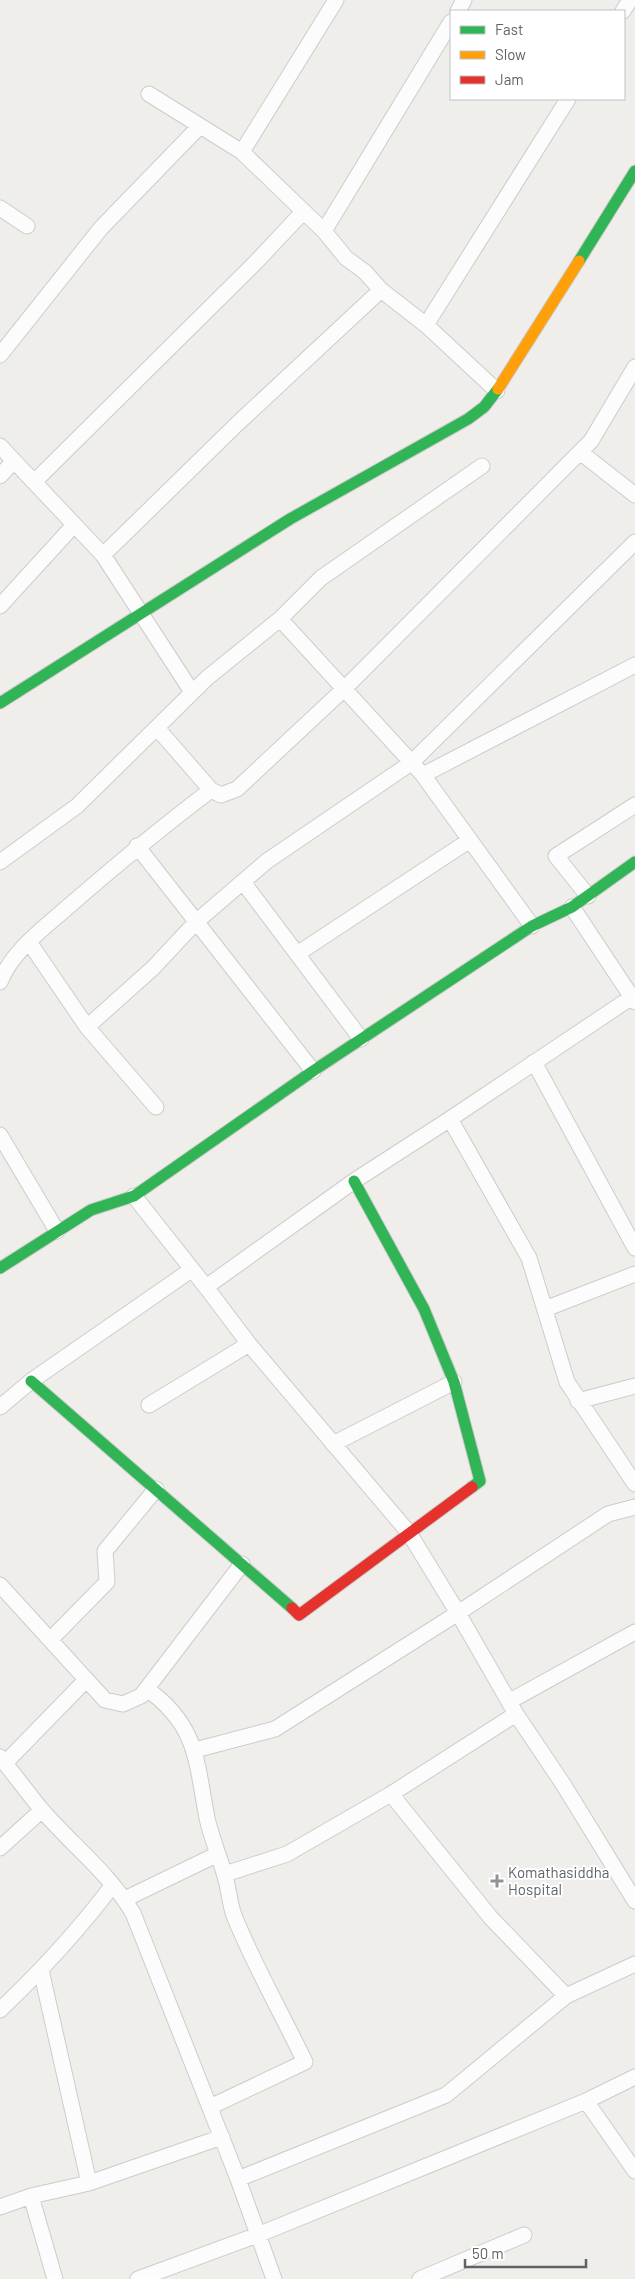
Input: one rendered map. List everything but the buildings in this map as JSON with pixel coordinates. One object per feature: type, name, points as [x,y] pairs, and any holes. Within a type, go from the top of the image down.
[{"type":"street","points":[[242,152],[336,0]]},
{"type":"street","points":[[324,231],[450,24]]},
{"type":"street","points":[[149,94],[242,152],[324,231],[346,258],[365,272],[381,290],[426,325],[497,391]]},
{"type":"street","points":[[426,325],[567,100]]},
{"type":"street","points":[[0,355],[101,228],[200,126]]},
{"type":"street","points":[[0,704],[290,519],[468,419],[484,407],[497,391],[635,171]]},
{"type":"street","points":[[0,208],[28,226]]},
{"type":"street","points":[[34,482],[256,262],[303,212]]},
{"type":"street","points":[[103,556],[237,424],[381,290]]},
{"type":"street","points":[[157,728],[211,790],[221,795],[237,789],[344,689],[591,441],[635,367]]},
{"type":"street","points":[[0,446],[103,556],[192,692]]},
{"type":"street","points":[[580,452],[635,495]]},
{"type":"street","points":[[0,476],[13,462]]},
{"type":"street","points":[[0,862],[77,806],[206,678],[280,619],[321,578],[482,466]]},
{"type":"street","points":[[0,606],[74,525]]},
{"type":"street","points":[[87,1027],[153,968],[196,922],[267,861],[412,763],[635,542]]},
{"type":"street","points":[[280,619],[423,775],[532,926]]},
{"type":"street","points":[[423,775],[635,665]]},
{"type":"street","points":[[0,982],[4,971],[28,942],[137,846],[211,790]]},
{"type":"street","points":[[588,896],[556,856],[635,805]]},
{"type":"street","points":[[297,954],[470,840]]},
{"type":"street","points":[[137,846],[313,1071]]},
{"type":"street","points":[[0,1268],[91,1210],[134,1196],[361,1039],[532,926],[572,907],[635,862]]},
{"type":"street","points":[[243,882],[361,1039]]},
{"type":"street","points":[[206,1287],[354,1181],[634,998],[572,907]]},
{"type":"street","points":[[28,942],[87,1027],[156,1106]]},
{"type":"street","points":[[534,1062],[635,1248]]},
{"type":"street","points":[[450,1119],[529,1258],[568,1382],[578,1401],[635,1484]]},
{"type":"street","points":[[0,1136],[57,1231]]},
{"type":"street","points":[[31,1381],[299,1615],[480,1481],[454,1382],[424,1309],[354,1181]]},
{"type":"street","points":[[134,1196],[249,1344],[409,1533],[513,1707],[635,1901]]},
{"type":"street","points":[[0,1406],[31,1381],[191,1270]]},
{"type":"street","points":[[545,1309],[635,1274]]},
{"type":"street","points":[[149,1405],[249,1344]]},
{"type":"street","points":[[333,1444],[454,1382]]},
{"type":"street","points":[[578,1401],[635,1386]]},
{"type":"street","points":[[50,1640],[106,1582],[105,1551],[156,1489]]},
{"type":"street","points":[[194,1750],[275,1729],[458,1613],[608,1514],[635,1507]]},
{"type":"street","points":[[0,1585],[105,1700],[124,1704],[141,1696],[147,1689],[242,1564]]},
{"type":"street","points":[[225,1874],[287,1854],[391,1794],[513,1707],[635,1632]]},
{"type":"street","points":[[86,1680],[2,1760],[42,1810],[78,1846],[124,1899],[133,1913],[260,2234],[274,2279]]},
{"type":"street","points":[[147,1689],[177,1715],[194,1750],[208,1821],[225,1874],[234,1916],[305,2062],[210,2107]]},
{"type":"street","points":[[391,1794],[491,1918],[566,1996]]},
{"type":"street","points":[[0,1848],[42,1810]]},
{"type":"street","points":[[124,1899],[218,1854]]},
{"type":"street","points":[[0,2010],[41,1970],[88,1918],[112,1886]]},
{"type":"street","points":[[238,2179],[446,2095],[566,1996],[635,1964]]},
{"type":"street","points":[[41,1970],[89,2183]]},
{"type":"street","points":[[138,2279],[260,2234],[586,2101],[635,2077]]},
{"type":"street","points":[[586,2101],[635,2171]]},
{"type":"street","points":[[0,2207],[31,2196],[89,2183],[222,2137]]},
{"type":"street","points":[[31,2196],[56,2279]]},
{"type":"street","points":[[420,2279],[524,2235]]},
{"type":"traffic: fast","points":[[579,261],[635,171]]},
{"type":"traffic: fast","points":[[0,703],[290,519],[468,419],[484,407],[498,389]]},
{"type":"traffic: fast","points":[[0,1268],[91,1210],[134,1196],[313,1071],[532,926],[572,907],[635,862]]},
{"type":"traffic: fast","points":[[354,1181],[424,1309],[454,1382],[480,1481],[472,1487]]},
{"type":"traffic: fast","points":[[31,1381],[292,1608]]},
{"type":"traffic: slow","points":[[498,389],[579,261]]},
{"type":"traffic: jam","points":[[292,1608],[299,1615],[472,1487]]},
{"type":"place","name":"Komathasiddha Hospital","points":[[497,1881]]}]
